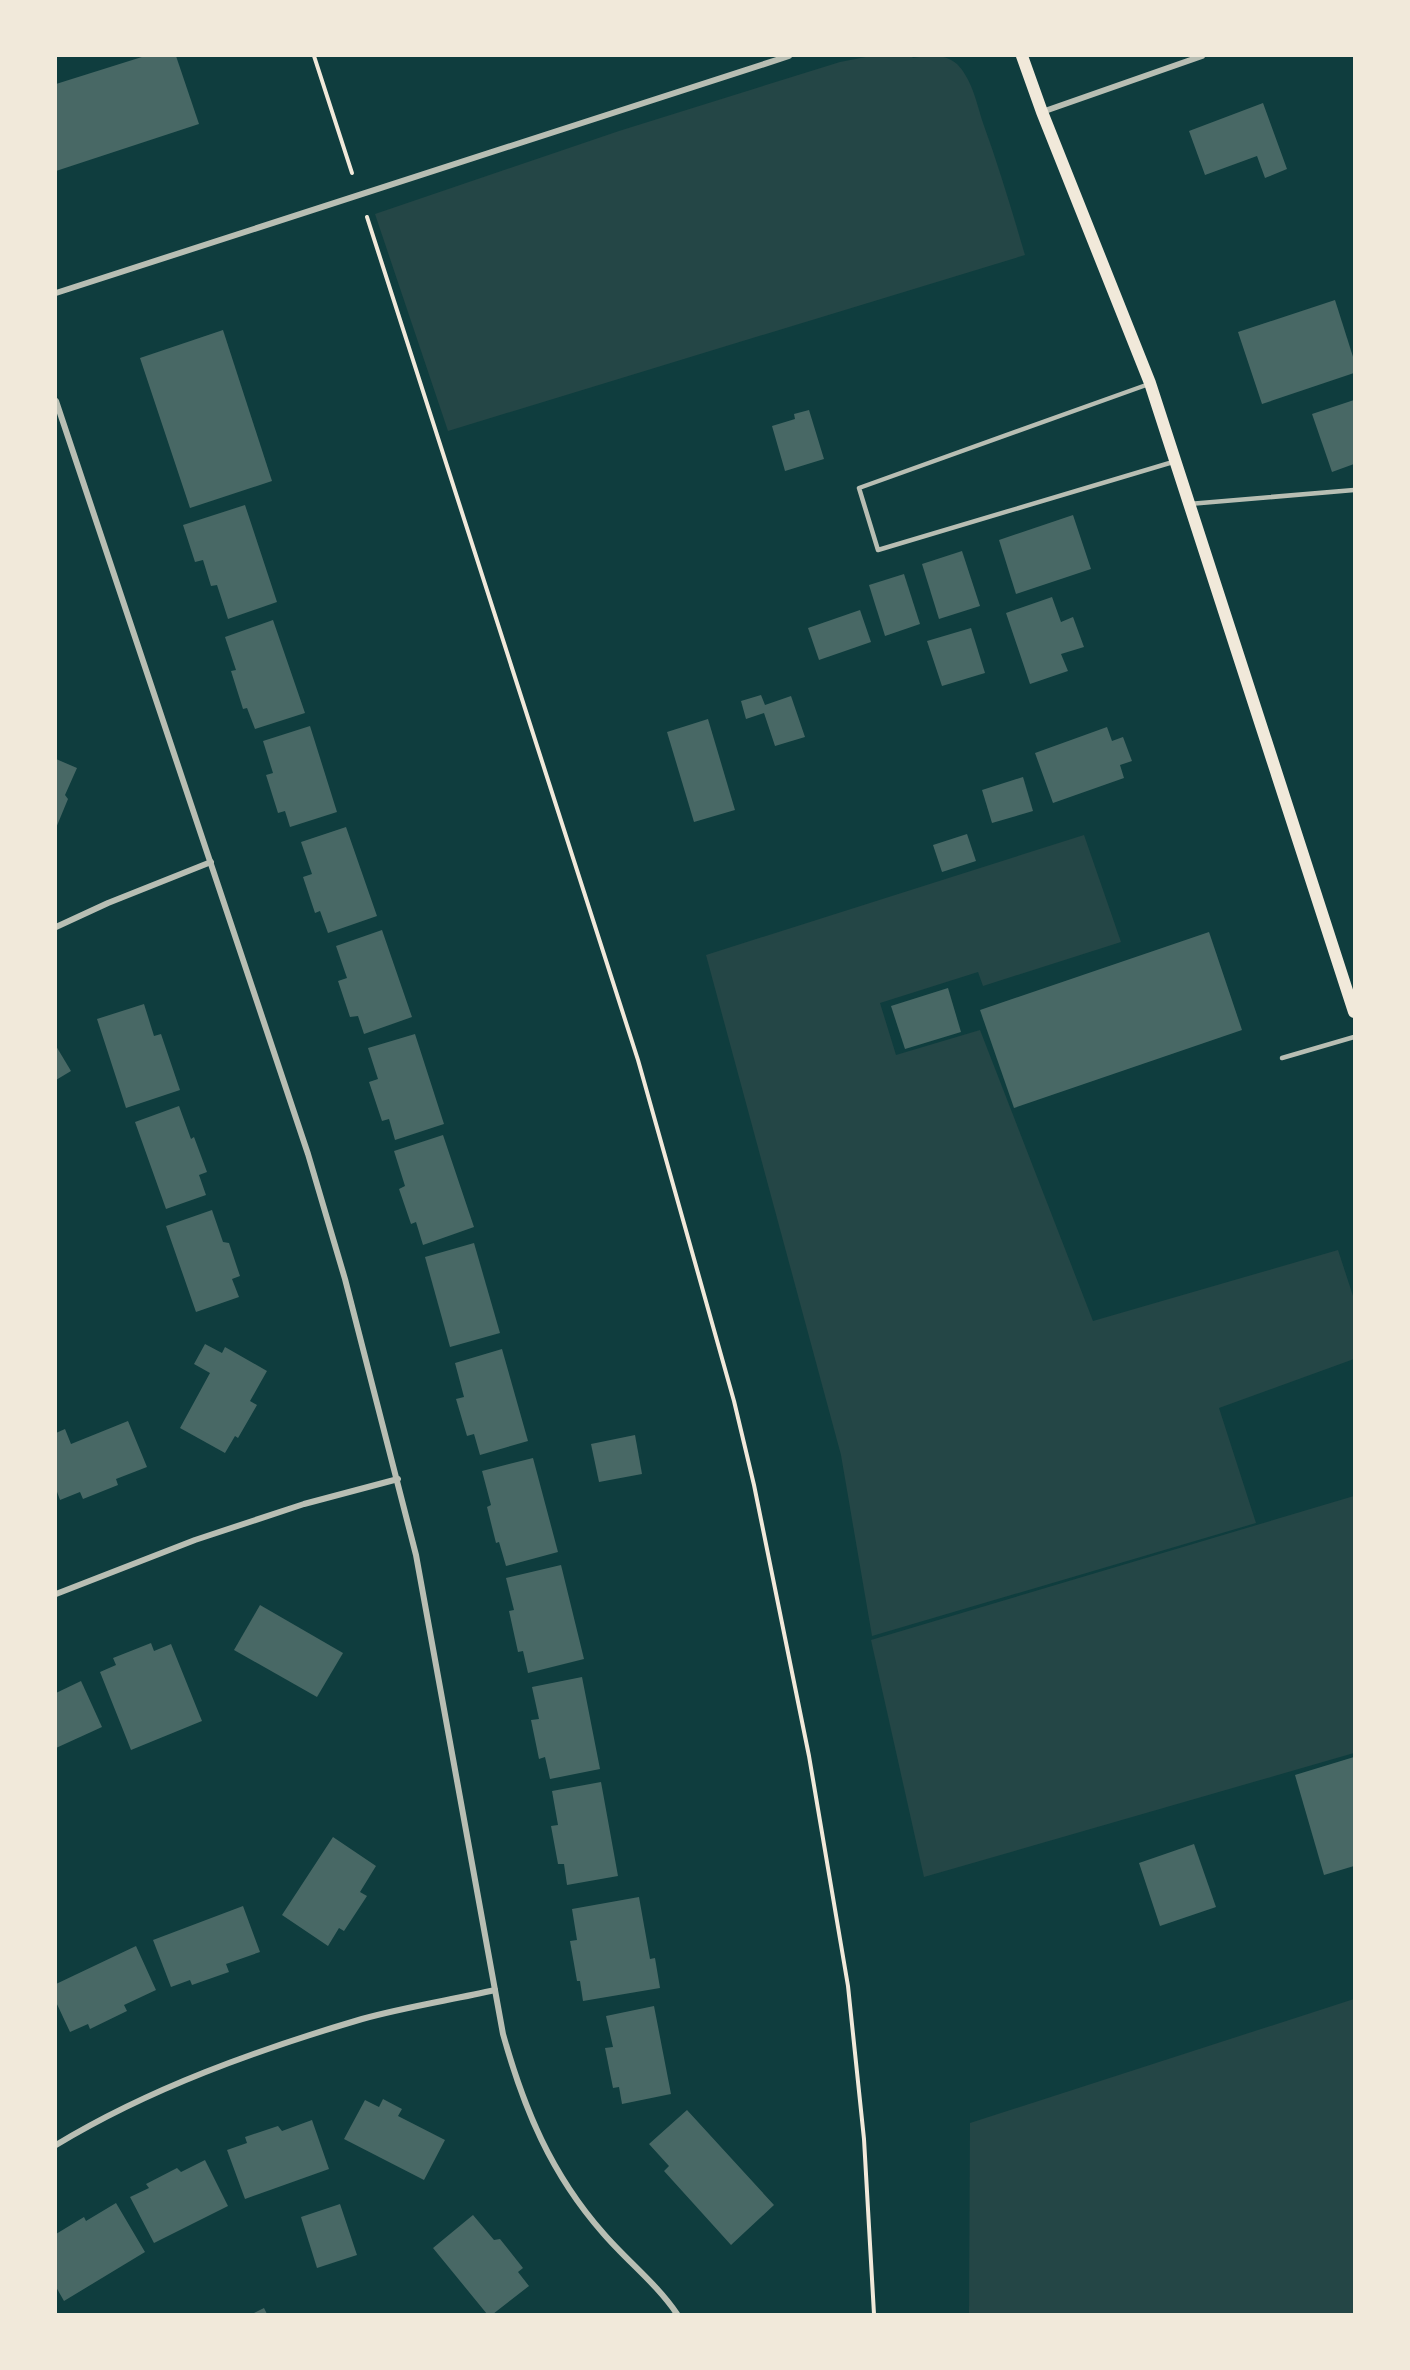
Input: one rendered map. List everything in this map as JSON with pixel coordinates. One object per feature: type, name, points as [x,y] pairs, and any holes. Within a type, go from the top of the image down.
[{"type":"main road","points":[[1022,56],[1150,383],[1354,1012]]},
{"type":"street","points":[[56,293],[789,56]]},
{"type":"street","points":[[1042,112],[1202,56]]},
{"type":"street","points":[[56,401],[211,862],[339,1256],[398,1479],[418,1567],[503,2034],[519,2088],[541,2139],[567,2188],[603,2233],[668,2301],[677,2314]]},
{"type":"street","points":[[56,927],[108,903],[211,862]]},
{"type":"street","points":[[56,1594],[195,1540],[304,1504],[398,1479]]},
{"type":"street","points":[[56,2145],[148,2097],[233,2061],[363,2019],[495,1990]]},
{"type":"lane","points":[[1150,383],[859,488],[878,550],[1176,462]]},
{"type":"lane","points":[[1190,504],[1354,490]]},
{"type":"lane","points":[[1282,1058],[1354,1037]]},
{"type":"path","points":[[314,56],[344,149]]},
{"type":"path","points":[[368,222],[638,1060],[704,1290],[754,1485],[809,1756],[848,1986],[864,2139],[874,2314]]},
{"type":"shaded area","points":[[871,56],[911,56],[913,58],[941,56],[952,60],[962,70],[976,100],[1025,255],[448,431],[375,214],[619,131],[840,62]]},
{"type":"shaded area","points":[[1084,835],[1121,942],[983,986],[978,972],[880,1003],[896,1055],[980,1030],[1093,1321],[1338,1250],[1354,1299],[1354,1359],[1219,1408],[1256,1523],[872,1636],[841,1455],[706,955]]},
{"type":"shaded area","points":[[1354,1496],[1354,1753],[924,1877],[871,1640]]},
{"type":"shaded area","points":[[1354,1999],[1354,2314],[969,2314],[970,2123]]},
{"type":"building","points":[[145,56],[176,56],[199,124],[56,171],[56,84]]},
{"type":"building","points":[[1263,103],[1287,169],[1265,178],[1257,156],[1205,175],[1189,131]]},
{"type":"building","points":[[1335,300],[1354,360],[1354,373],[1262,404],[1238,332]]},
{"type":"building","points":[[223,330],[272,481],[190,508],[140,358]]},
{"type":"building","points":[[1354,400],[1354,464],[1332,472],[1312,414]]},
{"type":"building","points":[[809,410],[824,459],[785,471],[772,426],[795,419],[794,414]]},
{"type":"building","points":[[245,505],[277,602],[228,619],[217,585],[211,586],[203,560],[195,562],[183,525]]},
{"type":"building","points":[[1073,515],[1091,569],[1016,594],[999,540]]},
{"type":"building","points":[[962,551],[980,606],[939,619],[922,564]]},
{"type":"building","points":[[904,574],[920,624],[885,636],[869,585]]},
{"type":"building","points":[[1052,597],[1061,622],[1073,617],[1084,647],[1061,654],[1068,671],[1030,684],[1006,613]]},
{"type":"building","points":[[860,610],[871,642],[819,660],[808,628]]},
{"type":"building","points":[[273,620],[305,713],[255,729],[247,708],[243,709],[231,671],[236,670],[225,637]]},
{"type":"building","points":[[971,628],[985,673],[942,686],[927,641]]},
{"type":"building","points":[[761,695],[765,705],[791,696],[805,737],[775,746],[764,713],[746,719],[741,701]]},
{"type":"building","points":[[708,719],[735,810],[694,822],[667,732]]},
{"type":"building","points":[[310,726],[337,812],[290,827],[285,811],[278,813],[266,775],[273,773],[263,741]]},
{"type":"building","points":[[1107,727],[1112,741],[1123,737],[1132,761],[1120,765],[1124,778],[1053,803],[1035,753]]},
{"type":"building","points":[[56,759],[77,768],[65,795],[68,799],[56,828]]},
{"type":"building","points":[[1023,777],[1033,811],[992,823],[982,790]]},
{"type":"building","points":[[346,827],[377,916],[328,933],[320,911],[315,913],[303,877],[312,874],[301,842]]},
{"type":"building","points":[[967,834],[976,861],[942,872],[933,845]]},
{"type":"building","points":[[382,930],[412,1017],[364,1034],[358,1016],[350,1017],[338,981],[347,978],[336,946]]},
{"type":"building","points":[[1209,932],[1242,1030],[1014,1108],[980,1010]]},
{"type":"building","points":[[948,988],[961,1032],[905,1049],[891,1006]]},
{"type":"building","points":[[144,1004],[154,1036],[161,1034],[180,1090],[126,1108],[97,1019]]},
{"type":"building","points":[[415,1034],[444,1124],[395,1140],[389,1119],[382,1121],[369,1082],[378,1079],[368,1048]]},
{"type":"building","points":[[56,1046],[71,1071],[56,1080]]},
{"type":"building","points":[[179,1106],[191,1139],[194,1137],[207,1172],[199,1175],[206,1195],[166,1209],[135,1122]]},
{"type":"building","points":[[443,1135],[474,1227],[423,1245],[416,1222],[411,1224],[399,1189],[405,1186],[394,1151]]},
{"type":"building","points":[[212,1210],[223,1242],[229,1243],[240,1276],[232,1279],[239,1297],[196,1312],[166,1226]]},
{"type":"building","points":[[474,1243],[500,1333],[450,1347],[425,1257]]},
{"type":"building","points":[[205,1344],[222,1353],[225,1347],[267,1371],[250,1401],[257,1405],[238,1438],[235,1436],[225,1453],[180,1428],[210,1373],[194,1364]]},
{"type":"building","points":[[502,1349],[528,1441],[480,1455],[474,1434],[467,1436],[456,1399],[464,1397],[455,1363]]},
{"type":"building","points":[[128,1421],[147,1467],[116,1479],[118,1485],[83,1499],[80,1492],[60,1500],[56,1489],[56,1433],[65,1429],[71,1444]]},
{"type":"building","points":[[635,1435],[642,1474],[599,1482],[591,1444]]},
{"type":"building","points":[[533,1458],[558,1552],[506,1566],[499,1542],[496,1543],[487,1507],[491,1505],[482,1471]]},
{"type":"building","points":[[561,1565],[584,1659],[528,1673],[523,1651],[518,1652],[509,1611],[514,1610],[506,1578]]},
{"type":"building","points":[[260,1605],[343,1653],[317,1697],[234,1650]]},
{"type":"building","points":[[151,1643],[154,1651],[171,1644],[202,1721],[131,1750],[100,1672],[116,1665],[113,1658]]},
{"type":"building","points":[[582,1677],[600,1769],[550,1779],[545,1757],[539,1759],[531,1720],[539,1719],[532,1687]]},
{"type":"building","points":[[81,1681],[102,1727],[56,1748],[56,1693]]},
{"type":"building","points":[[1354,1757],[1354,1866],[1324,1875],[1295,1775]]},
{"type":"building","points":[[601,1782],[618,1876],[567,1885],[564,1864],[558,1864],[551,1826],[558,1825],[552,1791]]},
{"type":"building","points":[[333,1837],[376,1866],[360,1892],[367,1896],[344,1931],[339,1928],[328,1946],[282,1915]]},
{"type":"building","points":[[1194,1844],[1216,1907],[1160,1926],[1139,1863]]},
{"type":"building","points":[[639,1897],[650,1959],[655,1958],[660,1988],[583,2001],[570,1941],[577,1940],[572,1909]]},
{"type":"building","points":[[243,1906],[260,1952],[226,1964],[229,1972],[192,1985],[190,1980],[171,1987],[153,1940]]},
{"type":"building","points":[[136,1946],[156,1990],[124,2005],[127,2011],[90,2029],[88,2024],[70,2032],[56,2002],[56,1984]]},
{"type":"building","points":[[654,2006],[671,2094],[622,2104],[619,2087],[613,2088],[605,2048],[613,2047],[606,2016]]},
{"type":"building","points":[[383,2099],[402,2109],[398,2116],[445,2140],[424,2180],[344,2139],[365,2100],[379,2107]]},
{"type":"building","points":[[687,2110],[774,2205],[731,2245],[664,2171],[669,2166],[649,2144]]},
{"type":"building","points":[[312,2120],[329,2169],[245,2199],[227,2150],[247,2143],[245,2137],[278,2126],[282,2131]]},
{"type":"building","points":[[205,2160],[228,2206],[154,2243],[130,2197],[149,2188],[146,2184],[177,2168],[181,2172]]},
{"type":"building","points":[[116,2203],[145,2252],[64,2301],[56,2287],[56,2234],[84,2217],[86,2221]]},
{"type":"building","points":[[340,2204],[357,2255],[317,2268],[301,2217]]},
{"type":"building","points":[[473,2215],[494,2240],[500,2239],[523,2268],[518,2272],[529,2286],[493,2314],[487,2314],[433,2248]]},
{"type":"building","points":[[264,2308],[267,2314],[252,2314]]}]
